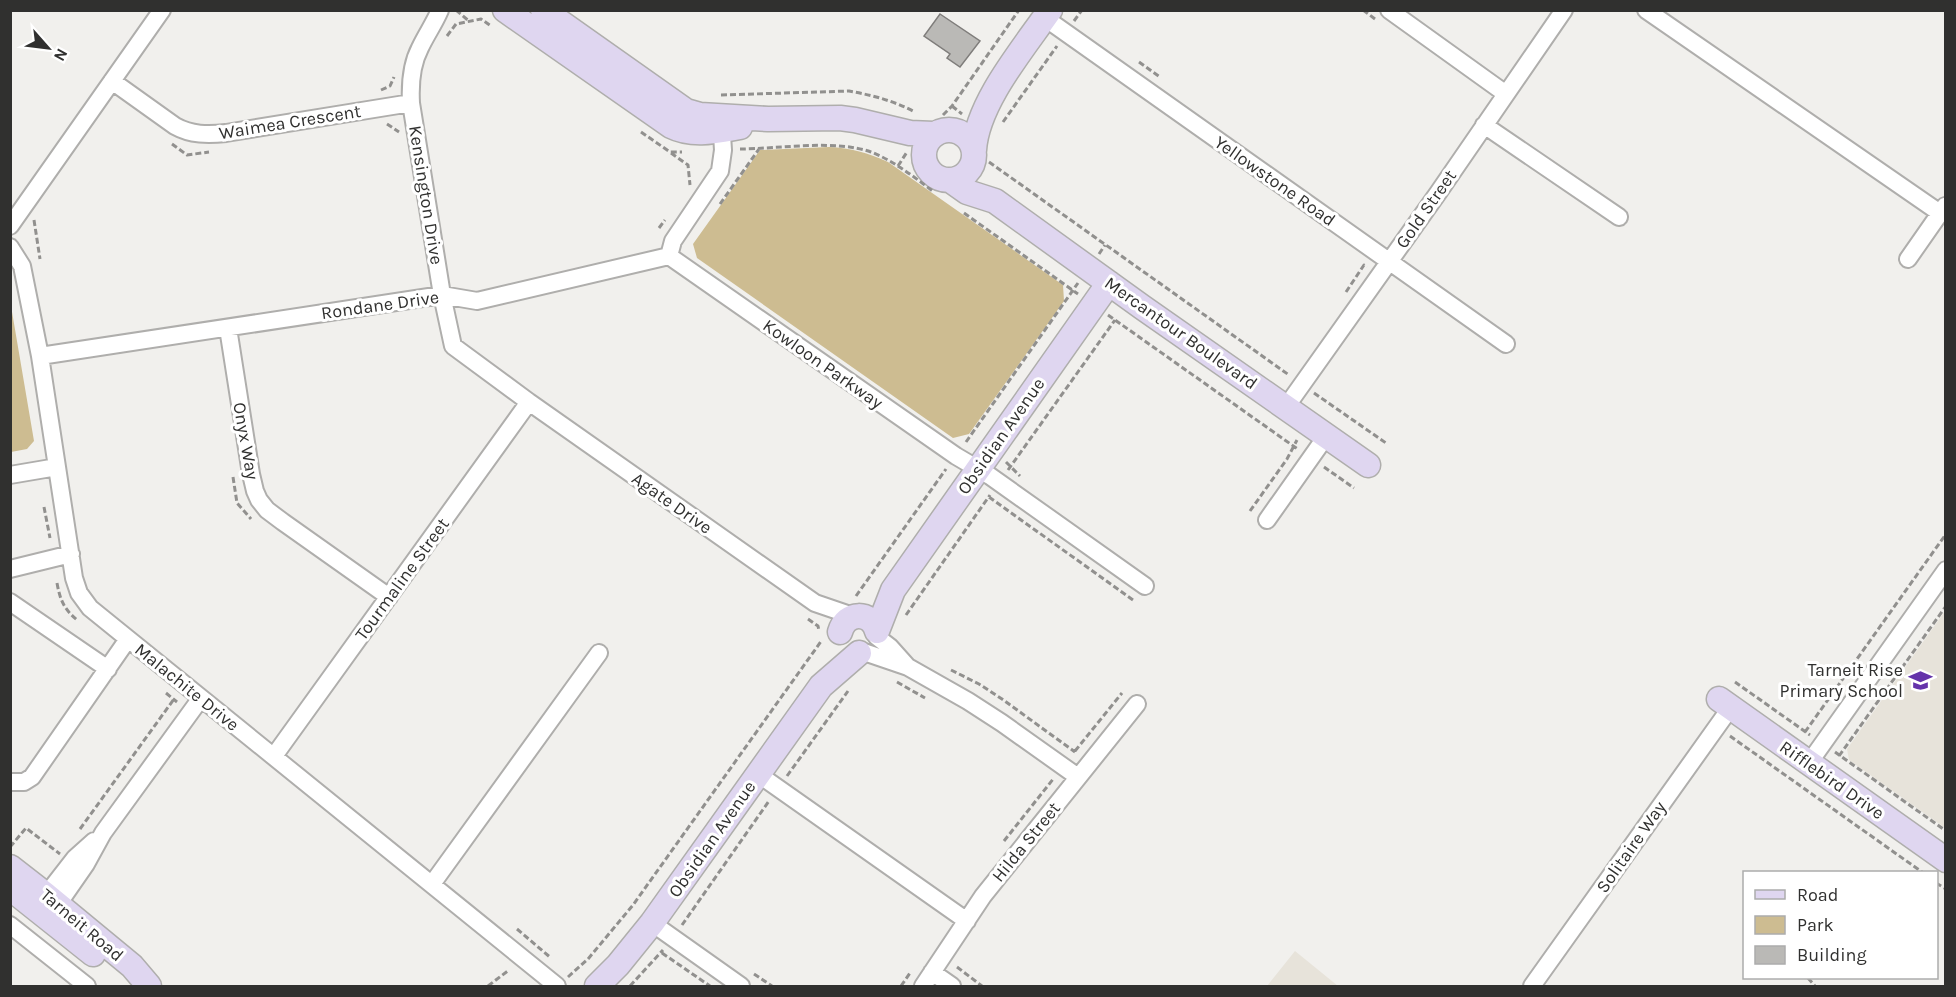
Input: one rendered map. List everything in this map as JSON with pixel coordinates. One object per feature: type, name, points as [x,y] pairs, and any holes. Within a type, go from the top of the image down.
[{"type":"street","points":[[10,226],[162,10]]},
{"type":"street","name":"Kensington Drive","points":[[439,33],[440,10]]},
{"type":"street","name":"Kensington Drive","points":[[454,10],[439,33],[419,48],[410,83],[411,103],[442,295],[453,346],[530,402]]},
{"type":"street","points":[[543,10],[682,110],[721,122]]},
{"type":"street","points":[[1389,10],[1506,94]]},
{"type":"street","name":"Gold Street","points":[[1286,407],[1564,10]]},
{"type":"street","points":[[1646,10],[1943,209],[1908,259]]},
{"type":"street","points":[[943,187],[968,171],[978,154],[974,137],[992,94],[1047,14]]},
{"type":"street","name":"Yellowstone Road","points":[[1047,14],[1066,33],[1506,344]]},
{"type":"street","points":[[500,19],[671,126],[683,131],[694,132],[721,122],[840,118],[910,133],[935,124],[992,94]]},
{"type":"street","name":"Waimea Crescent","points":[[112,81],[175,126],[196,134],[226,133],[411,103]]},
{"type":"street","points":[[669,256],[673,240],[718,176],[721,122]]},
{"type":"street","points":[[935,124],[955,130],[967,138],[978,154]]},
{"type":"street","points":[[924,159],[926,145],[935,124]]},
{"type":"street","points":[[1484,124],[1619,217]]},
{"type":"street","points":[[886,129],[924,159]]},
{"type":"street","name":"Mercantour Boulevard","points":[[978,154],[979,175],[994,201]]},
{"type":"street","name":"Mercantour Boulevard","points":[[924,159],[930,172],[943,179],[943,187],[994,201],[1368,465]]},
{"type":"street","name":"Malachite Drive","points":[[10,247],[22,266],[40,356],[74,578],[79,593],[90,608],[557,987]]},
{"type":"street","name":"Rondane Drive","points":[[40,356],[442,295],[477,301],[669,256]]},
{"type":"street","name":"Kowloon Parkway","points":[[669,256],[956,456],[984,461],[999,483],[1145,586]]},
{"type":"street","name":"Obsidian Avenue","points":[[597,987],[652,923],[821,686],[869,643],[893,590],[1109,283]]},
{"type":"street","name":"Onyx Way","points":[[228,328],[250,474],[259,500],[267,510],[283,522],[389,597]]},
{"type":"street","name":"Tourmaline Street","points":[[274,756],[530,402]]},
{"type":"street","name":"Agate Drive","points":[[530,402],[815,603],[848,620]]},
{"type":"street","points":[[1267,520],[1311,458],[1318,430]]},
{"type":"street","points":[[10,475],[57,467]]},
{"type":"street","points":[[10,569],[71,554]]},
{"type":"street","points":[[1815,753],[1946,570]]},
{"type":"street","name":"Obsidian Avenue","points":[[821,686],[848,620],[893,590]]},
{"type":"street","points":[[10,602],[108,669]]},
{"type":"street","points":[[869,643],[873,622],[864,616],[848,620],[845,646],[853,652],[869,643],[890,647],[908,667],[984,710],[1078,777]]},
{"type":"street","points":[[10,782],[24,782],[32,777],[128,639]]},
{"type":"street","points":[[432,884],[599,652]]},
{"type":"street","name":"Rifflebird Drive","points":[[1728,696],[1815,753],[1946,860]]},
{"type":"street","name":"Solitaire Way","points":[[1532,987],[1716,727],[1728,696]]},
{"type":"street","points":[[47,907],[86,864],[103,833],[201,698]]},
{"type":"street","name":"Hilda Street","points":[[923,987],[991,886],[1137,704]]},
{"type":"street","points":[[758,774],[967,921]]},
{"type":"street","points":[[47,907],[65,859],[103,833]]},
{"type":"street","name":"Tarneit Road","points":[[10,867],[47,907],[128,983],[137,987]]},
{"type":"street","name":"Tarneit Road","points":[[10,888],[47,907],[132,966],[148,987]]},
{"type":"street","points":[[652,923],[741,987]]},
{"type":"street","points":[[10,925],[87,987]]},
{"type":"street","points":[[932,972],[949,984]]},
{"type":"path","points":[[454,10],[470,22]]},
{"type":"path","points":[[721,122],[849,91],[893,101],[935,124],[945,115],[1019,10]]},
{"type":"path","points":[[1000,126],[1082,10]]},
{"type":"path","points":[[439,33],[456,24],[481,19],[500,19]]},
{"type":"path","points":[[372,91],[390,86],[395,69]]},
{"type":"path","points":[[721,122],[759,149],[830,146],[859,149],[888,160],[943,187]]},
{"type":"path","points":[[641,132],[688,165],[691,184],[685,193]]},
{"type":"path","points":[[714,212],[759,149]]},
{"type":"path","points":[[670,152],[688,151]]},
{"type":"path","points":[[978,154],[1386,444]]},
{"type":"path","points":[[956,207],[1354,488]]},
{"type":"path","points":[[659,228],[666,219]]},
{"type":"path","points":[[848,620],[858,596],[1105,245]]},
{"type":"path","points":[[1345,293],[1364,266],[1379,276]]},
{"type":"path","points":[[906,615],[1115,320]]},
{"type":"path","points":[[1251,511],[1287,459],[1293,446],[1318,430],[1326,401]]},
{"type":"path","points":[[970,436],[984,461],[1011,466],[1029,482]]},
{"type":"path","points":[[989,497],[1133,600]]},
{"type":"path","points":[[1806,732],[1946,534]]},
{"type":"path","points":[[1839,756],[1946,606]]},
{"type":"path","points":[[949,669],[1002,699],[1075,752]]},
{"type":"path","points":[[890,676],[932,701]]},
{"type":"path","points":[[630,987],[662,952],[848,690]]},
{"type":"path","points":[[1728,696],[1806,732],[1815,753],[1839,756],[1946,831]]},
{"type":"path","points":[[74,836],[90,819],[174,699]]},
{"type":"path","points":[[1716,727],[1919,871]]},
{"type":"path","points":[[10,848],[26,828],[65,859]]},
{"type":"path","points":[[65,859],[66,845]]},
{"type":"path","points":[[517,929],[553,959]]},
{"type":"path","points":[[662,952],[710,987]]},
{"type":"path","points":[[949,984],[957,967],[982,987]]},
{"type":"path","points":[[488,987],[509,970]]},
{"type":"shaded area","name":"Tarneit Rise Primary School","points":[[1945,611],[1945,828],[1849,760],[1847,749]]},
{"type":"shaded area","points":[[1295,951],[1338,986],[1267,986]]},
{"type":"green space","points":[[845,148],[888,162],[1063,285],[1064,301],[969,434],[953,438],[697,258],[693,244],[760,150]]},
{"type":"green space","points":[[10,300],[34,441],[27,449],[11,452]]},
{"type":"building","points":[[940,14],[980,41],[960,67],[947,58],[950,54],[924,36]]},
{"type":"place","name":"Tarneit Rise Primary School","points":[[1921,680]]}]
